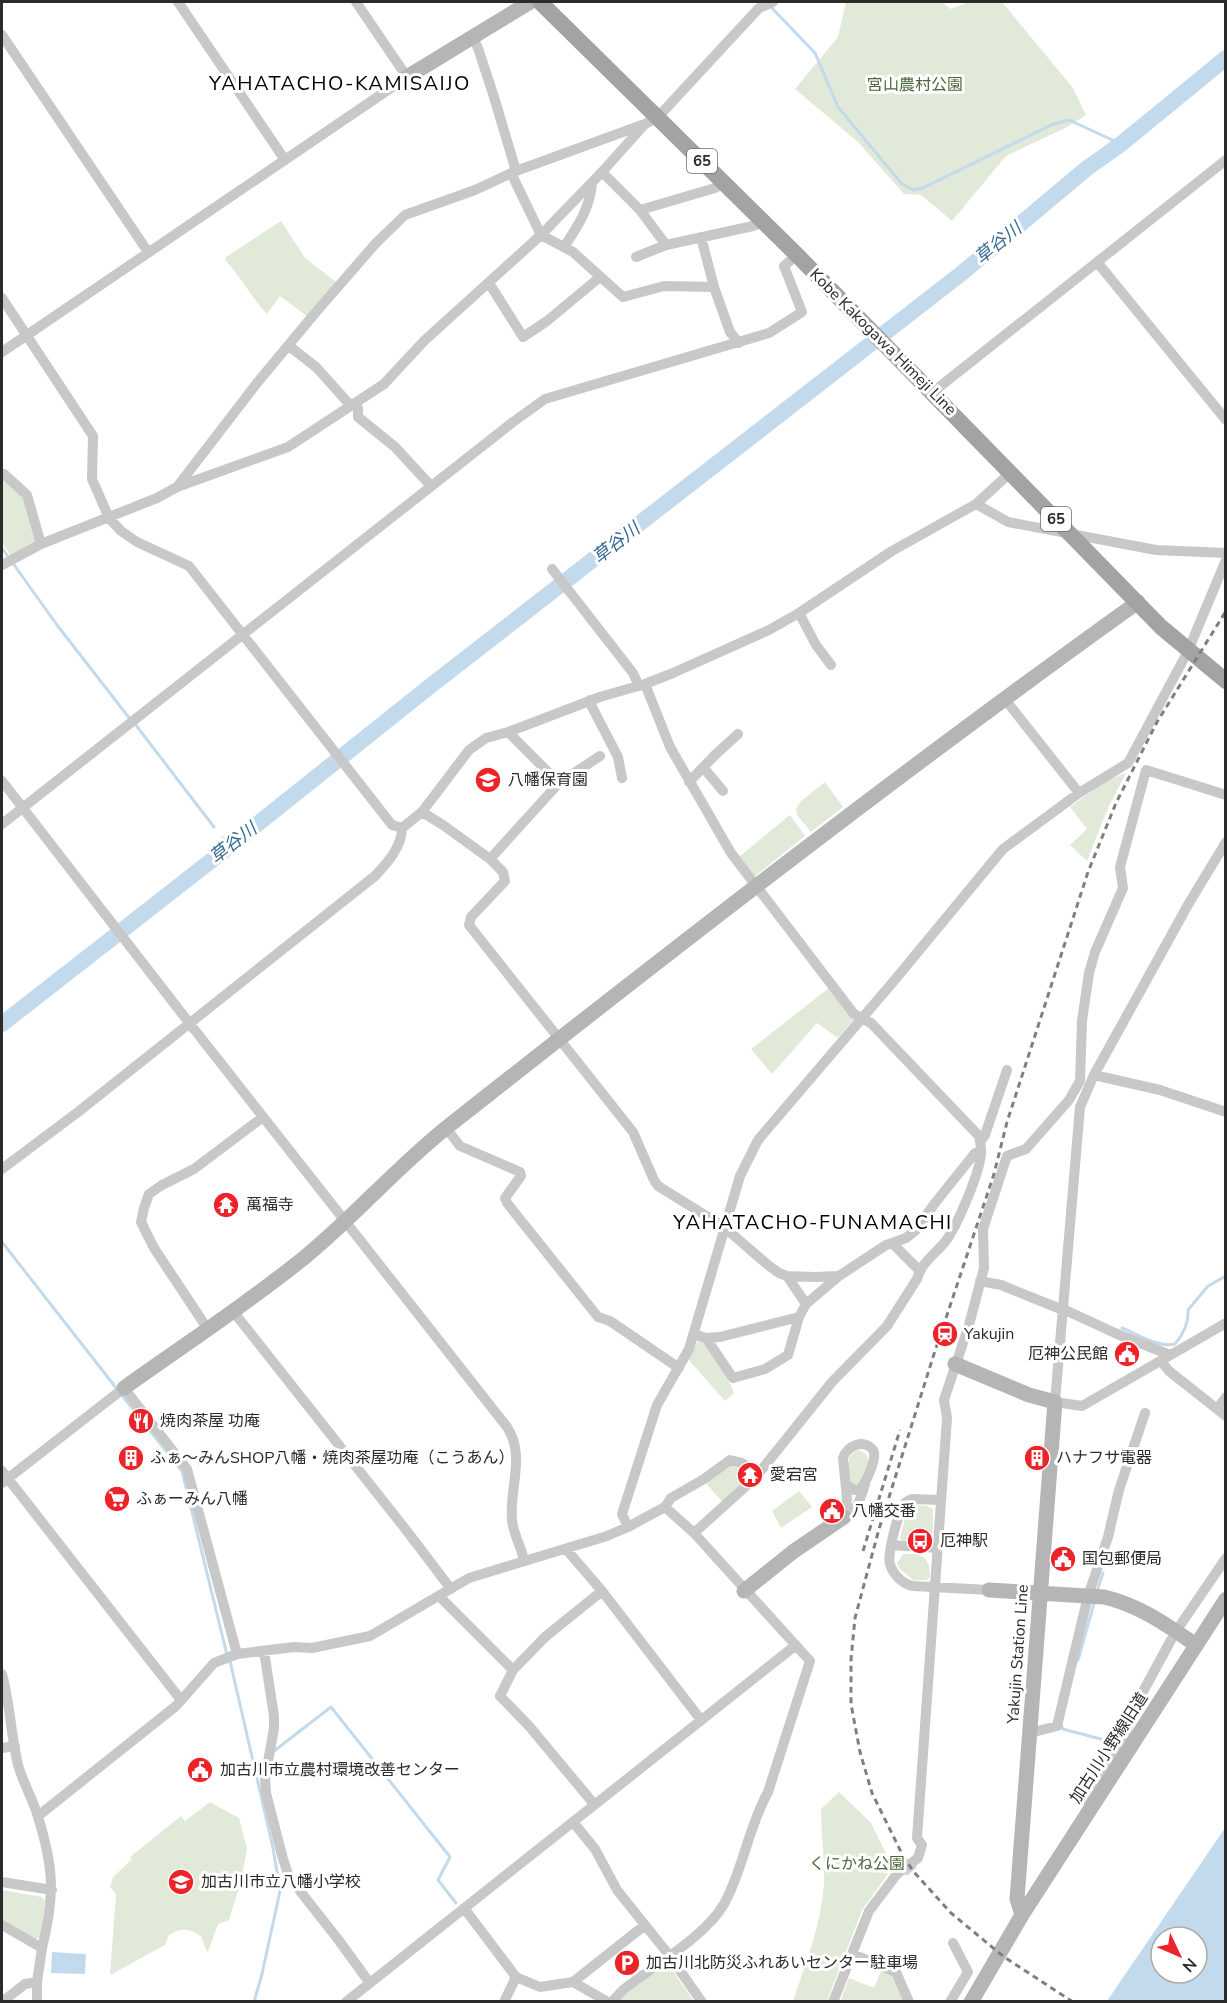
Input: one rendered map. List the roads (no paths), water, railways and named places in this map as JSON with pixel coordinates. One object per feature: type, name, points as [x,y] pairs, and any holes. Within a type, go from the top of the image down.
[{"type":"main road","name":"Kobe Kakogawa Himeji Line","points":[[540,2],[652,121],[723,182],[1138,602],[1188,651],[1226,681]]},
{"type":"street","points":[[178,2],[285,160]]},
{"type":"street","points":[[356,2],[407,77]]},
{"type":"street","points":[[2,352],[407,77],[530,2]]},
{"type":"street","points":[[2,565],[42,544],[157,498],[177,487],[288,447],[384,384],[424,341],[541,235],[759,8],[773,2]]},
{"type":"street","points":[[2,35],[148,252]]},
{"type":"street","points":[[472,36],[491,87],[513,172],[541,235],[573,252],[623,297],[664,286],[714,287]]},
{"type":"street","points":[[177,487],[257,383],[342,281],[405,215],[652,121]]},
{"type":"street","points":[[933,392],[1226,160]]},
{"type":"street","points":[[602,172],[640,210],[666,245]]},
{"type":"street","points":[[640,210],[714,188],[723,182]]},
{"type":"street","points":[[564,247],[591,200],[592,183]]},
{"type":"street","points":[[636,257],[666,245],[764,222]]},
{"type":"street","points":[[701,237],[714,287],[730,332],[739,343]]},
{"type":"street","points":[[2,824],[545,399],[769,333],[802,312],[784,266],[797,255]]},
{"type":"street","points":[[1097,262],[1226,420]]},
{"type":"street","points":[[489,283],[523,337],[547,321],[600,277]]},
{"type":"street","points":[[2,298],[93,436],[92,479],[109,518],[121,531],[137,542],[189,566],[392,825],[402,828]]},
{"type":"street","points":[[289,345],[316,367],[358,408],[358,417],[395,447],[431,486]]},
{"type":"street","points":[[402,828],[422,812],[469,750],[486,738],[508,732],[590,700],[642,685],[769,630],[799,613],[892,551],[976,504],[1010,473]]},
{"type":"street","points":[[4,474],[27,495],[42,544]]},
{"type":"street","points":[[976,504],[1008,522],[1156,550],[1226,553]]},
{"type":"street","points":[[628,1527],[622,1514],[646,1435],[657,1405],[689,1348],[742,1172],[758,1140],[1004,849],[1079,793],[1128,763],[1188,651],[1226,560]]},
{"type":"street","points":[[552,569],[642,685],[670,747],[731,853],[854,1014],[871,1023],[979,1136],[980,1142],[981,1153],[954,1227],[945,1241],[919,1270],[917,1278],[888,1326],[832,1382],[758,1475],[693,1533]]},
{"type":"street","points":[[181,1700],[3,1478],[305,1257],[419,1150],[755,885],[1004,698],[1138,602]]},
{"type":"street","points":[[799,613],[816,645],[831,665]]},
{"type":"street","points":[[1004,698],[1079,793]]},
{"type":"street","points":[[590,700],[618,757],[622,778]]},
{"type":"street","points":[[508,732],[560,783]]},
{"type":"street","points":[[689,782],[738,734]]},
{"type":"street","points":[[490,859],[560,783],[587,759],[600,756]]},
{"type":"street","points":[[703,767],[723,791]]},
{"type":"street","points":[[1088,1081],[1082,1021],[1089,973],[1095,952],[1123,888],[1120,867],[1146,770],[1226,795]]},
{"type":"street","points":[[2,781],[189,1024],[513,1436],[516,1446],[516,1466],[512,1497],[512,1523],[524,1560]]},
{"type":"street","points":[[422,812],[490,859],[503,872],[505,880],[471,917],[469,925],[633,1132],[658,1185],[724,1227],[779,1273],[787,1276],[839,1276]]},
{"type":"street","points":[[2,1169],[375,876],[390,859],[402,836],[402,828]]},
{"type":"street","points":[[1055,1402],[1080,1107],[1088,1081],[1226,842]]},
{"type":"street","points":[[980,1142],[985,1135],[1007,1070]]},
{"type":"street","points":[[1088,1081],[1160,1090],[1226,1112]]},
{"type":"street","points":[[833,2001],[869,1911],[897,1874],[918,1858],[922,1845],[917,1838],[947,1418],[944,1400],[969,1325],[984,1268],[983,1229],[1007,1156],[1026,1149],[1088,1081]]},
{"type":"street","points":[[207,1328],[154,1248],[141,1222],[144,1208],[149,1194],[194,1169],[263,1117]]},
{"type":"street","points":[[446,1128],[460,1146],[520,1172],[521,1176],[505,1198],[507,1203],[598,1317],[610,1321],[679,1368]]},
{"type":"street","points":[[706,1338],[733,1378],[765,1369],[788,1355],[799,1317],[806,1304],[839,1276],[886,1245],[906,1238],[916,1230],[975,1153],[981,1153]]},
{"type":"street","points":[[951,1182],[969,1191]]},
{"type":"street","points":[[892,1243],[919,1270]]},
{"type":"street","points":[[787,1276],[806,1304]]},
{"type":"street","points":[[980,1281],[1001,1285],[1063,1309],[1165,1358],[1169,1371],[1221,1413],[1226,1396]]},
{"type":"street","points":[[232,1310],[451,1589]]},
{"type":"street","points":[[694,1334],[706,1338],[720,1337],[799,1317]]},
{"type":"street","points":[[955,1364],[1029,1395],[1082,1406],[1226,1323]]},
{"type":"street","points":[[124,1388],[187,1469],[237,1654]]},
{"type":"street","name":"Yakujin Station Line","points":[[1022,1915],[1017,1899],[1055,1402]]},
{"type":"street","points":[[1030,1733],[1057,1726],[1088,1596],[1108,1538],[1119,1490],[1145,1413]]},
{"type":"street","points":[[744,1591],[794,1551],[855,1511],[874,1455],[873,1450],[858,1444],[851,1446],[843,1458],[847,1485],[844,1518]]},
{"type":"street","points":[[38,1816],[176,1706],[214,1663],[237,1654],[294,1647],[312,1648],[370,1636],[469,1578],[608,1536],[628,1527],[665,1507],[671,1498],[704,1479],[730,1460],[742,1463],[758,1475]]},
{"type":"street","points":[[847,1485],[854,1490],[859,1490],[866,1482]]},
{"type":"street","points":[[940,1500],[912,1499],[906,1501],[903,1506],[891,1545],[889,1560],[891,1567],[907,1585],[1104,1597],[1136,1607],[1196,1645]]},
{"type":"street","points":[[573,1982],[610,2001],[702,1931],[714,1919],[725,1903],[757,1811],[768,1792],[810,1661],[693,1533],[665,1507]]},
{"type":"street","points":[[891,1545],[938,1548]]},
{"type":"street","points":[[566,1549],[602,1591],[701,1720]]},
{"type":"street","points":[[1181,1624],[1226,1558]]},
{"type":"street","points":[[594,1804],[529,1726],[500,1696],[513,1670],[545,1637],[602,1591]]},
{"type":"street","points":[[439,1596],[513,1670]]},
{"type":"street","name":"加古川小野線旧道","points":[[1022,1915],[1226,1599]]},
{"type":"street","points":[[1083,1822],[1082,1814],[1126,1731],[1138,1699],[1171,1640]]},
{"type":"street","points":[[350,2000],[369,1982],[796,1645]]},
{"type":"street","points":[[264,1651],[274,1716],[266,1794],[283,1859],[289,1876],[369,1982]]},
{"type":"street","points":[[2,1674],[18,1765],[38,1816],[51,1870],[50,1915],[42,1948],[37,2001]]},
{"type":"street","points":[[2,1748],[15,1746]]},
{"type":"street","points":[[573,1822],[596,1849],[617,1890],[702,2001]]},
{"type":"street","points":[[2,1882],[52,1890]]},
{"type":"street","points":[[464,1908],[516,1977],[540,1987],[573,1982],[645,1925]]},
{"type":"street","points":[[971,2001],[1022,1915]]},
{"type":"street","points":[[2,1925],[42,1948]]},
{"type":"street","points":[[950,2001],[968,1972],[953,1943]]},
{"type":"street","points":[[852,1954],[896,1972],[909,2001]]},
{"type":"street","points":[[504,2001],[516,1977]]},
{"type":"street","points":[[2,2001],[25,1984],[37,1982]]},
{"type":"water","points":[[1225,1828],[1225,2001],[1107,2001],[1149,1939],[1149,1985],[1209,1985],[1209,1925],[1159,1925]]},
{"type":"water","points":[[52,1952],[86,1954],[85,1974],[51,1973]]},
{"type":"waterway","points":[[771,7],[815,53],[838,107],[901,183],[913,190],[923,188],[1051,125],[1069,120],[1121,144]]},
{"type":"waterway","name":"草谷川","points":[[2,1024],[429,687],[962,273],[1086,169],[1121,144],[1226,58]]},
{"type":"waterway","points":[[2,548],[57,625],[130,719]]},
{"type":"waterway","points":[[135,724],[214,827]]},
{"type":"waterway","points":[[223,838],[230,846]]},
{"type":"waterway","points":[[2,1242],[117,1389]]},
{"type":"waterway","points":[[1122,1328],[1155,1342],[1175,1344],[1185,1328],[1188,1310],[1208,1286],[1226,1276]]},
{"type":"waterway","points":[[121,1394],[182,1471],[227,1655]]},
{"type":"waterway","points":[[1097,1591],[1103,1573]]},
{"type":"waterway","points":[[1078,1660],[1095,1600]]},
{"type":"waterway","points":[[230,1661],[273,1848],[280,1891],[254,2002]]},
{"type":"waterway","points":[[274,1751],[331,1707],[450,1857],[438,1880],[456,1903]]},
{"type":"waterway","points":[[1061,1725],[1063,1729],[1112,1742]]},
{"type":"waterway","points":[[907,1874],[915,1867]]},
{"type":"railway","points":[[1073,2002],[1004,1957],[951,1913],[913,1871],[903,1856],[872,1793],[860,1752],[851,1704],[851,1659],[855,1618],[879,1529],[994,1174],[1007,1122],[1088,872],[1116,803],[1157,722],[1226,611]]},
{"type":"railway","points":[[863,1551],[900,1430]]},
{"type":"place","name":"八幡保育園","points":[[488,780]]},
{"type":"place","name":"萬福寺","points":[[226,1205]]},
{"type":"place","name":"Yakujin","points":[[945,1334]]},
{"type":"place","name":"厄神公民館","points":[[1127,1354]]},
{"type":"place","name":"焼肉茶屋 功庵","points":[[141,1421]]},
{"type":"place","name":"ふぁ～みんSHOP八幡・焼肉茶屋功庵（こうあん）","points":[[131,1458]]},
{"type":"place","name":"ハナフサ電器","points":[[1037,1458]]},
{"type":"place","name":"愛宕宮","points":[[750,1475]]},
{"type":"place","name":"ふぁーみん八幡","points":[[117,1499]]},
{"type":"place","name":"八幡交番","points":[[832,1511]]},
{"type":"place","name":"厄神駅","points":[[920,1541]]},
{"type":"place","name":"国包郵便局","points":[[1063,1559]]},
{"type":"place","name":"加古川市立農村環境改善センター","points":[[200,1770]]},
{"type":"place","name":"加古川市立八幡小学校","points":[[181,1882]]},
{"type":"place","name":"加古川北防災ふれあいセンター駐車場","points":[[627,1963]]},
{"type":"district","name":"YAHATACHO-KAMISAIJO","points":[[340,83]]},
{"type":"district","name":"YAHATACHO-FUNAMACHI","points":[[813,1222]]},
{"type":"park label","name":"宮山農村公園","points":[[915,85]]},
{"type":"park label","name":"くにかね公園","points":[[857,1864]]}]
